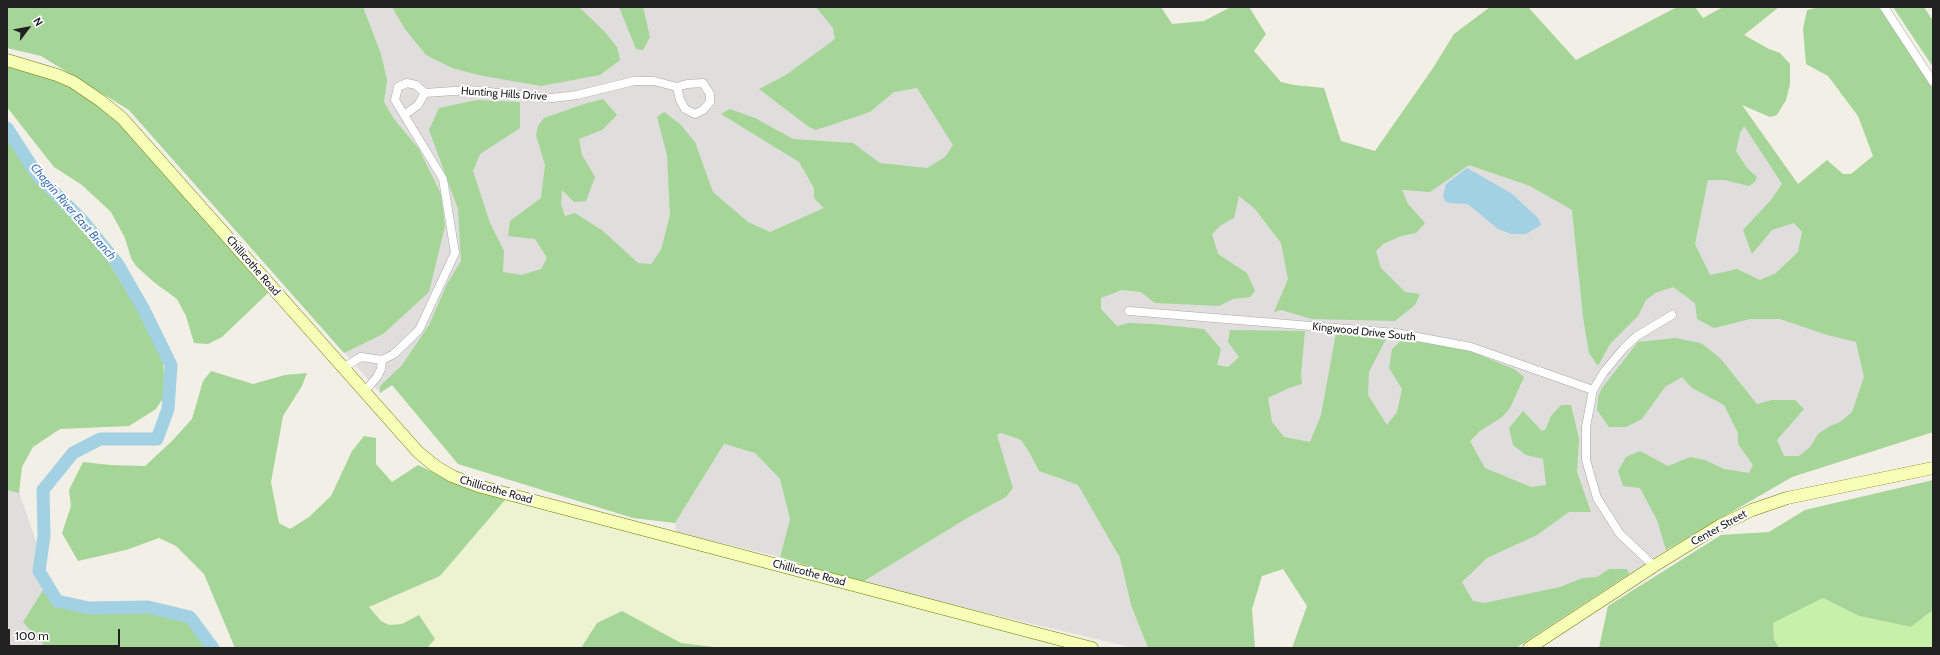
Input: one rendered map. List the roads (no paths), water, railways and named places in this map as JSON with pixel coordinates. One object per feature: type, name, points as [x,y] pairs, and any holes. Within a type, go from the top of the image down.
[{"type":"main road","name":"Chillicothe Road","points":[[7,60],[57,75],[72,82],[101,101],[122,118],[418,452],[435,466],[452,476],[471,484],[1092,648]]},
{"type":"main road","name":"Center Street","points":[[1529,648],[1654,566],[1719,526],[1766,505],[1787,498],[1933,468]]},
{"type":"street","points":[[1884,7],[1933,82]]},
{"type":"street","name":"Hunting Hills Drive","points":[[425,93],[468,90],[552,98],[577,95],[634,81],[654,81],[677,87],[687,84],[703,83],[710,94],[710,102],[703,110],[695,114],[685,109],[680,100],[677,87]]},
{"type":"street","points":[[343,368],[362,357],[382,360],[394,354],[419,330],[455,253],[443,179],[394,100],[398,88],[407,83],[416,85],[425,93],[418,105],[404,115]]},
{"type":"street","name":"Kingwood Drive South","points":[[1129,311],[1396,333],[1471,347],[1593,390]]},
{"type":"street","points":[[1654,566],[1620,534],[1597,498],[1586,460],[1586,427],[1593,390],[1604,372],[1624,348],[1637,336],[1672,315]]},
{"type":"street","points":[[364,392],[381,370],[382,360]]},
{"type":"water","points":[[1467,168],[1511,193],[1538,218],[1541,225],[1526,234],[1511,234],[1498,229],[1468,204],[1449,203],[1445,201],[1443,196],[1446,184]]},
{"type":"waterway","name":"Chagrin River East Branch","points":[[7,128],[38,176],[83,221],[117,263],[144,310],[171,365],[168,409],[157,439],[100,439],[73,453],[43,490],[44,536],[39,571],[57,601],[89,608],[148,607],[190,617],[213,648]]}]
